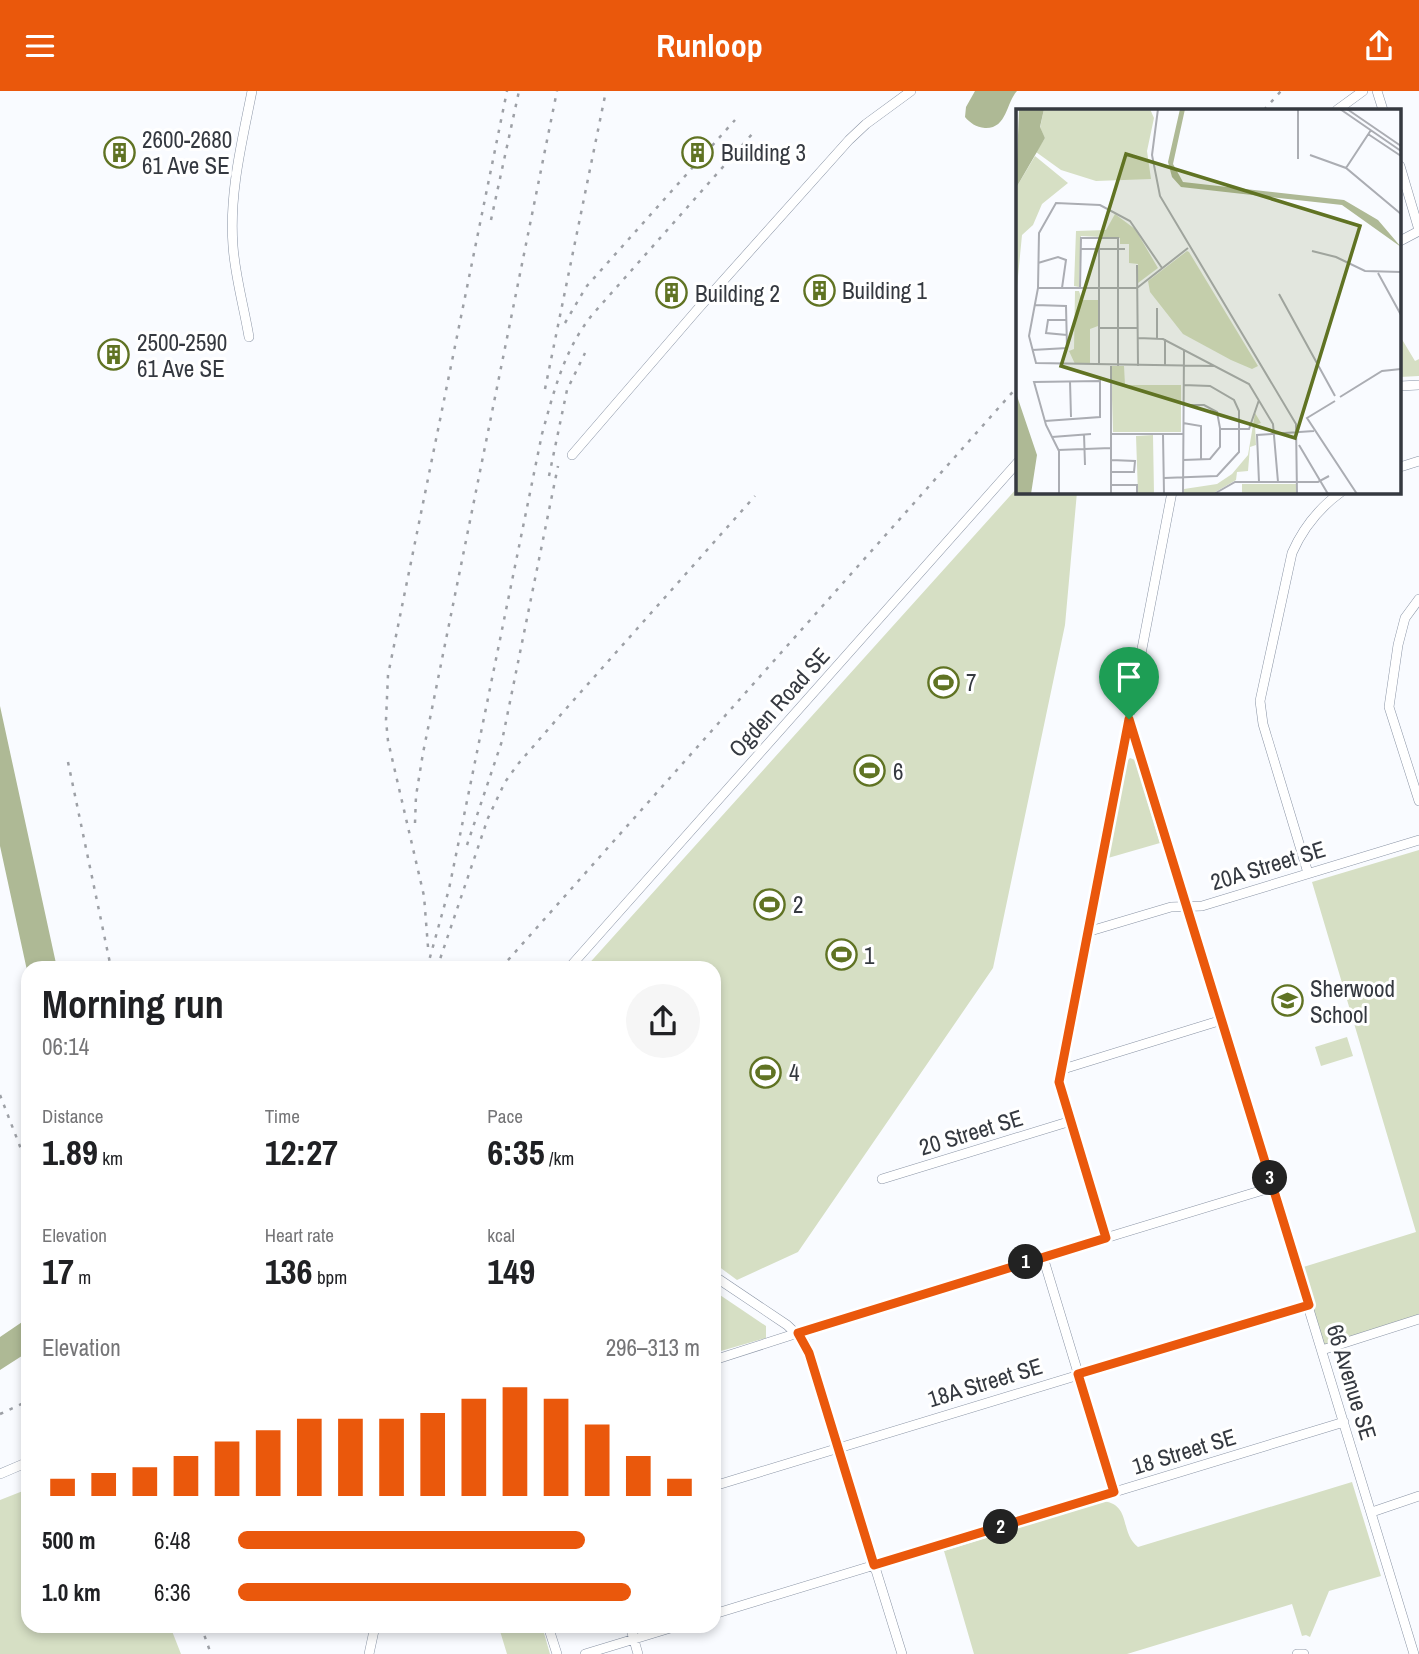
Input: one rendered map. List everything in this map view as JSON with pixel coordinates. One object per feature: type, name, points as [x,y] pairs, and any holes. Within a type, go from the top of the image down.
[{"type":"street","points":[[249,337],[233,246],[234,177],[253,91]]},
{"type":"street","points":[[572,455],[849,140],[911,91]]},
{"type":"street","points":[[1338,109],[1363,91]]},
{"type":"street","points":[[1377,91],[1383,109]]},
{"type":"street","points":[[1402,173],[1419,230],[1402,240]]},
{"type":"street","points":[[1402,466],[1419,461]]},
{"type":"street","name":"Ogden Road SE","points":[[575,961],[1016,464]]},
{"type":"street","points":[[1106,1238],[1059,1082],[1060,1070],[1172,493]]},
{"type":"street","points":[[1308,873],[1261,716],[1260,701],[1292,553],[1315,516],[1340,493]]},
{"type":"street","points":[[1419,599],[1405,618],[1398,645],[1390,707],[1419,801]]},
{"type":"street","name":"66 Avenue SE","points":[[1129,719],[1414,1654]]},
{"type":"street","name":"20A Street SE","points":[[1087,932],[1171,907],[1202,906],[1419,840]]},
{"type":"street","points":[[1060,1070],[1222,1020]]},
{"type":"street","name":"20 Street SE","points":[[882,1179],[1070,1121]]},
{"type":"street","points":[[721,1358],[1273,1187]]},
{"type":"street","points":[[1043,1257],[1114,1492]]},
{"type":"street","points":[[721,1281],[798,1333],[809,1353],[902,1654]]},
{"type":"street","name":"18A Street SE","points":[[721,1484],[1309,1305]]},
{"type":"street","points":[[1322,1350],[1419,1319]]},
{"type":"street","name":"18 Street SE","points":[[721,1612],[1344,1422]]},
{"type":"street","points":[[3,1472],[21,1465]]},
{"type":"street","points":[[1372,1512],[1419,1496]]},
{"type":"street","points":[[369,1654],[374,1633]]},
{"type":"street","points":[[550,1633],[557,1654]]},
{"type":"street","points":[[632,1633],[638,1654]]},
{"type":"street","points":[[585,1654],[654,1633]]},
{"type":"street","points":[[1297,1654],[1304,1654]]},
{"type":"shaded area","points":[[975,91],[1017,91],[1002,120],[985,128],[965,117],[966,107]]},
{"type":"shaded area","points":[[1402,339],[1415,361],[1419,359],[1419,376],[1402,377]]},
{"type":"shaded area","points":[[1016,489],[1016,493],[1077,493],[1065,625],[993,968],[798,1252],[737,1280],[721,1268],[721,961],[591,961]]},
{"type":"shaded area","points":[[0,706],[55,961],[25,961],[0,846]]},
{"type":"shaded area","points":[[1130,758],[1135,760],[1160,843],[1108,858],[1127,761]]},
{"type":"shaded area","points":[[1419,850],[1419,1319],[1322,1350],[1297,1269],[1416,1232],[1312,882]]},
{"type":"shaded area","points":[[1347,1037],[1353,1056],[1321,1066],[1315,1047]]},
{"type":"shaded area","points":[[721,1296],[766,1326],[766,1338],[721,1351]]},
{"type":"shaded area","points":[[21,1323],[21,1356],[0,1370],[0,1337]]},
{"type":"shaded area","points":[[1352,1482],[1381,1576],[1329,1591],[1310,1637],[1302,1636],[1292,1604],[1127,1654],[974,1654],[944,1551],[1104,1501],[1118,1508],[1132,1541],[1138,1547]]},
{"type":"shaded area","points":[[21,1492],[21,1633],[173,1633],[181,1654],[0,1654],[0,1500]]},
{"type":"shaded area","points":[[501,1633],[544,1633],[550,1654],[507,1654]]},
{"type":"railway","points":[[428,947],[424,896],[388,741],[388,675],[507,91]]},
{"type":"railway","points":[[491,220],[519,91]]},
{"type":"railway","points":[[415,823],[423,753],[557,91]]},
{"type":"railway","points":[[545,389],[606,91]]},
{"type":"railway","points":[[1265,109],[1281,91]]},
{"type":"railway","points":[[565,323],[586,287],[735,120]]},
{"type":"railway","points":[[429,961],[449,889],[542,434],[561,371],[574,342],[592,315],[753,133]]},
{"type":"railway","points":[[549,476],[567,390],[585,353]]},
{"type":"railway","points":[[507,961],[1016,388]]},
{"type":"railway","points":[[467,845],[502,741],[558,466]]},
{"type":"railway","points":[[439,961],[488,818],[505,782],[564,711],[755,496]]},
{"type":"railway","points":[[68,762],[110,961]]},
{"type":"railway","points":[[0,1095],[21,1149]]},
{"type":"railway","points":[[0,1414],[21,1404]]},
{"type":"railway","points":[[204,1633],[211,1654]]},
{"type":"place","name":"2600-2680 61 Ave SE","points":[[119,152]]},
{"type":"place","name":"Building 3","points":[[698,152]]},
{"type":"place","name":"Building 1","points":[[819,290]]},
{"type":"place","name":"Building 2","points":[[672,293]]},
{"type":"place","name":"2500-2590 61 Ave SE","points":[[114,355]]},
{"type":"place","name":"7","points":[[943,682]]},
{"type":"place","name":"6","points":[[870,771]]},
{"type":"place","name":"2","points":[[770,904]]},
{"type":"place","name":"1","points":[[841,955]]},
{"type":"place","name":"Sherwood School","points":[[1287,1001]]},
{"type":"place","name":"4","points":[[766,1072]]},
{"type":"route","points":[[1129,719],[1309,1305],[1078,1374],[1114,1492],[874,1565],[809,1353],[798,1333],[1106,1238],[1059,1082],[1129,719]]}]
